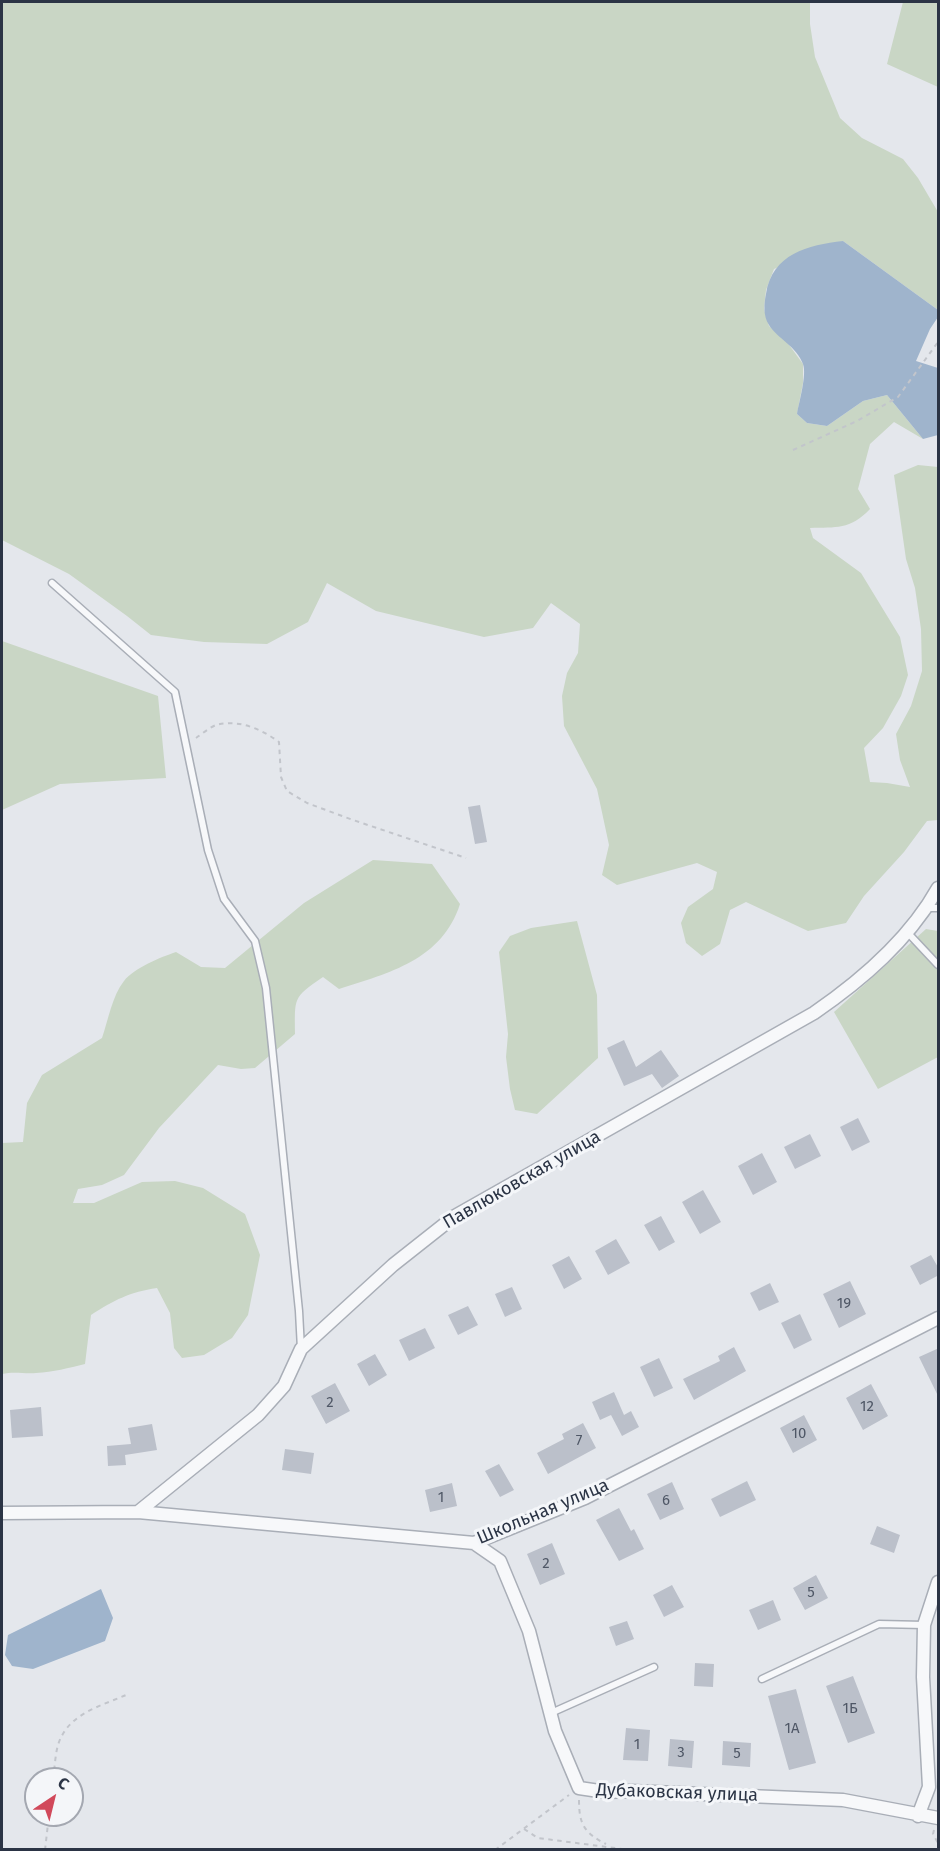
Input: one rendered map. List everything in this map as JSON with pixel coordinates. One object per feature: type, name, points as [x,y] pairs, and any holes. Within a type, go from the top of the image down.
[{"type":"street","name":"Павлюковская улица","points":[[138,1512],[258,1415],[284,1386],[301,1349],[393,1265],[455,1216],[814,1013],[867,972],[908,933],[932,908],[939,888]]},
{"type":"street","name":"Школьная улица","points":[[2,1514],[138,1512],[474,1543],[585,1498],[939,1318]]},
{"type":"street","name":"Дубаковская улица","points":[[474,1543],[500,1561],[529,1630],[550,1714],[565,1759],[579,1788],[606,1792],[630,1791],[843,1800],[918,1816],[939,1818]]},
{"type":"street","points":[[918,1816],[929,1787],[923,1677],[924,1625],[939,1582]]},
{"type":"street","points":[[924,1625],[939,1622]]},
{"type":"lane","points":[[52,583],[175,692],[208,850],[224,899],[255,941],[266,988],[301,1349]]},
{"type":"lane","points":[[908,933],[939,965]]},
{"type":"lane","points":[[762,1679],[879,1624],[924,1625]]},
{"type":"lane","points":[[550,1714],[654,1667]]},
{"type":"path","points":[[793,450],[857,420],[898,397],[939,342]]},
{"type":"path","points":[[186,744],[216,726],[246,724],[265,732],[279,742],[281,777],[286,790],[307,803],[466,858]]},
{"type":"path","points":[[55,1767],[59,1742],[66,1729],[80,1715],[126,1695]]},
{"type":"path","points":[[495,1850],[579,1788]]},
{"type":"path","points":[[579,1788],[579,1816],[589,1836],[624,1850]]},
{"type":"path","points":[[45,1850],[48,1827]]},
{"type":"path","points":[[524,1829],[538,1838],[630,1850]]},
{"type":"green space","points":[[2,2],[810,2],[810,24],[815,57],[840,118],[862,138],[903,159],[918,178],[938,212],[938,310],[843,241],[774,269],[766,290],[764,309],[769,326],[787,342],[803,364],[803,383],[797,414],[807,423],[827,426],[863,401],[887,395],[923,439],[894,422],[870,444],[858,489],[870,509],[849,524],[810,528],[813,538],[861,573],[900,637],[908,675],[901,696],[883,728],[864,748],[870,782],[910,787],[900,760],[896,734],[911,706],[922,671],[921,629],[915,588],[906,559],[894,475],[918,465],[938,467],[938,820],[927,821],[904,852],[864,896],[846,923],[808,931],[746,902],[730,910],[720,944],[702,956],[686,943],[681,923],[688,907],[713,889],[717,872],[697,863],[617,885],[602,875],[609,845],[597,789],[564,726],[562,696],[567,673],[578,653],[580,624],[551,603],[533,628],[484,637],[376,611],[327,583],[308,622],[267,644],[204,642],[151,635],[69,574],[2,540]]},
{"type":"green space","points":[[903,2],[938,2],[938,87],[887,64]]},
{"type":"green space","points":[[2,641],[158,696],[166,778],[60,784],[2,810]]},
{"type":"green space","points":[[373,860],[432,864],[460,904],[452,923],[441,939],[412,961],[376,977],[339,989],[323,977],[313,984],[297,1000],[295,1034],[255,1068],[241,1069],[218,1065],[159,1128],[124,1175],[102,1185],[78,1189],[73,1203],[94,1203],[142,1182],[175,1181],[203,1188],[245,1214],[260,1255],[248,1315],[232,1338],[204,1355],[182,1358],[174,1348],[170,1313],[157,1288],[122,1297],[91,1315],[85,1364],[61,1370],[2,1374],[2,1143],[23,1142],[27,1103],[42,1075],[102,1038],[116,994],[128,976],[141,967],[176,952],[201,967],[225,968],[304,903]]},
{"type":"green space","points":[[577,921],[597,995],[598,1058],[537,1114],[515,1110],[506,1057],[508,1034],[499,952],[510,936],[531,928]]},
{"type":"green space","points":[[926,929],[938,931],[938,1057],[878,1089],[834,1012]]},
{"type":"water","points":[[843,241],[938,310],[938,317],[916,361],[938,368],[938,435],[923,439],[887,395],[863,401],[827,426],[807,423],[797,414],[803,381],[803,364],[767,321],[764,306],[766,294],[776,269],[794,254],[817,245]]},
{"type":"water","points":[[101,1589],[113,1618],[105,1641],[33,1669],[12,1666],[5,1655],[8,1635]]},
{"type":"building","points":[[480,805],[487,842],[475,844],[468,807]]},
{"type":"building","points":[[624,1040],[636,1067],[661,1050],[679,1076],[662,1088],[652,1074],[624,1086],[607,1048]]},
{"type":"building","points":[[858,1118],[870,1142],[852,1151],[840,1127]]},
{"type":"building","points":[[810,1134],[821,1156],[795,1169],[784,1147]]},
{"type":"building","points":[[762,1153],[777,1182],[753,1195],[738,1166]]},
{"type":"building","points":[[703,1190],[721,1222],[700,1234],[682,1202]]},
{"type":"building","points":[[661,1216],[675,1242],[659,1251],[644,1225]]},
{"type":"building","points":[[616,1239],[630,1263],[608,1275],[595,1251]]},
{"type":"building","points":[[931,1255],[939,1269],[939,1275],[920,1285],[910,1266]]},
{"type":"building","points":[[569,1256],[582,1279],[564,1289],[552,1265]]},
{"type":"building","points":[[850,1281],[866,1314],[839,1328],[823,1294]]},
{"type":"building","points":[[770,1283],[779,1302],[759,1311],[750,1293]]},
{"type":"building","points":[[512,1287],[522,1309],[505,1317],[495,1294]]},
{"type":"building","points":[[468,1306],[478,1325],[458,1335],[448,1315]]},
{"type":"building","points":[[800,1314],[812,1340],[794,1349],[781,1323]]},
{"type":"building","points":[[425,1328],[435,1348],[409,1361],[399,1340]]},
{"type":"building","points":[[734,1347],[746,1371],[694,1400],[683,1379],[720,1361],[718,1356]]},
{"type":"building","points":[[939,1348],[939,1398],[919,1357]]},
{"type":"building","points":[[375,1354],[387,1375],[369,1386],[357,1364]]},
{"type":"building","points":[[659,1358],[673,1388],[654,1397],[640,1367]]},
{"type":"building","points":[[335,1383],[350,1411],[326,1424],[311,1396]]},
{"type":"building","points":[[871,1384],[888,1416],[863,1430],[846,1398]]},
{"type":"building","points":[[614,1392],[624,1415],[631,1411],[639,1427],[622,1436],[611,1415],[600,1420],[592,1402]]},
{"type":"building","points":[[41,1407],[43,1436],[12,1438],[10,1410]]},
{"type":"building","points":[[804,1415],[817,1440],[793,1453],[780,1428]]},
{"type":"building","points":[[583,1423],[596,1448],[548,1474],[537,1453],[564,1439],[562,1434]]},
{"type":"building","points":[[152,1424],[157,1450],[125,1455],[126,1465],[108,1466],[107,1446],[131,1444],[128,1428]]},
{"type":"building","points":[[285,1449],[314,1453],[311,1474],[282,1470]]},
{"type":"building","points":[[499,1464],[514,1490],[500,1497],[485,1471]]},
{"type":"building","points":[[747,1481],[756,1500],[720,1517],[711,1499]]},
{"type":"building","points":[[672,1482],[684,1509],[660,1520],[647,1494]]},
{"type":"building","points":[[452,1483],[457,1506],[430,1512],[425,1490]]},
{"type":"building","points":[[619,1508],[631,1531],[634,1529],[644,1549],[619,1561],[596,1520]]},
{"type":"building","points":[[877,1526],[900,1535],[894,1553],[870,1544]]},
{"type":"building","points":[[552,1543],[565,1574],[540,1585],[527,1554]]},
{"type":"building","points":[[816,1575],[828,1598],[805,1610],[793,1588]]},
{"type":"building","points":[[672,1585],[684,1607],[664,1617],[653,1595]]},
{"type":"building","points":[[773,1600],[781,1620],[758,1630],[749,1610]]},
{"type":"building","points":[[627,1621],[634,1639],[616,1646],[609,1627]]},
{"type":"building","points":[[695,1663],[714,1664],[713,1687],[694,1686]]},
{"type":"building","points":[[853,1676],[875,1733],[848,1743],[826,1686]]},
{"type":"building","points":[[796,1689],[816,1763],[789,1770],[768,1696]]},
{"type":"building","points":[[626,1728],[650,1730],[648,1761],[623,1760]]},
{"type":"building","points":[[670,1739],[694,1741],[692,1768],[668,1766]]},
{"type":"building","points":[[723,1741],[751,1743],[750,1767],[722,1765]]}]
